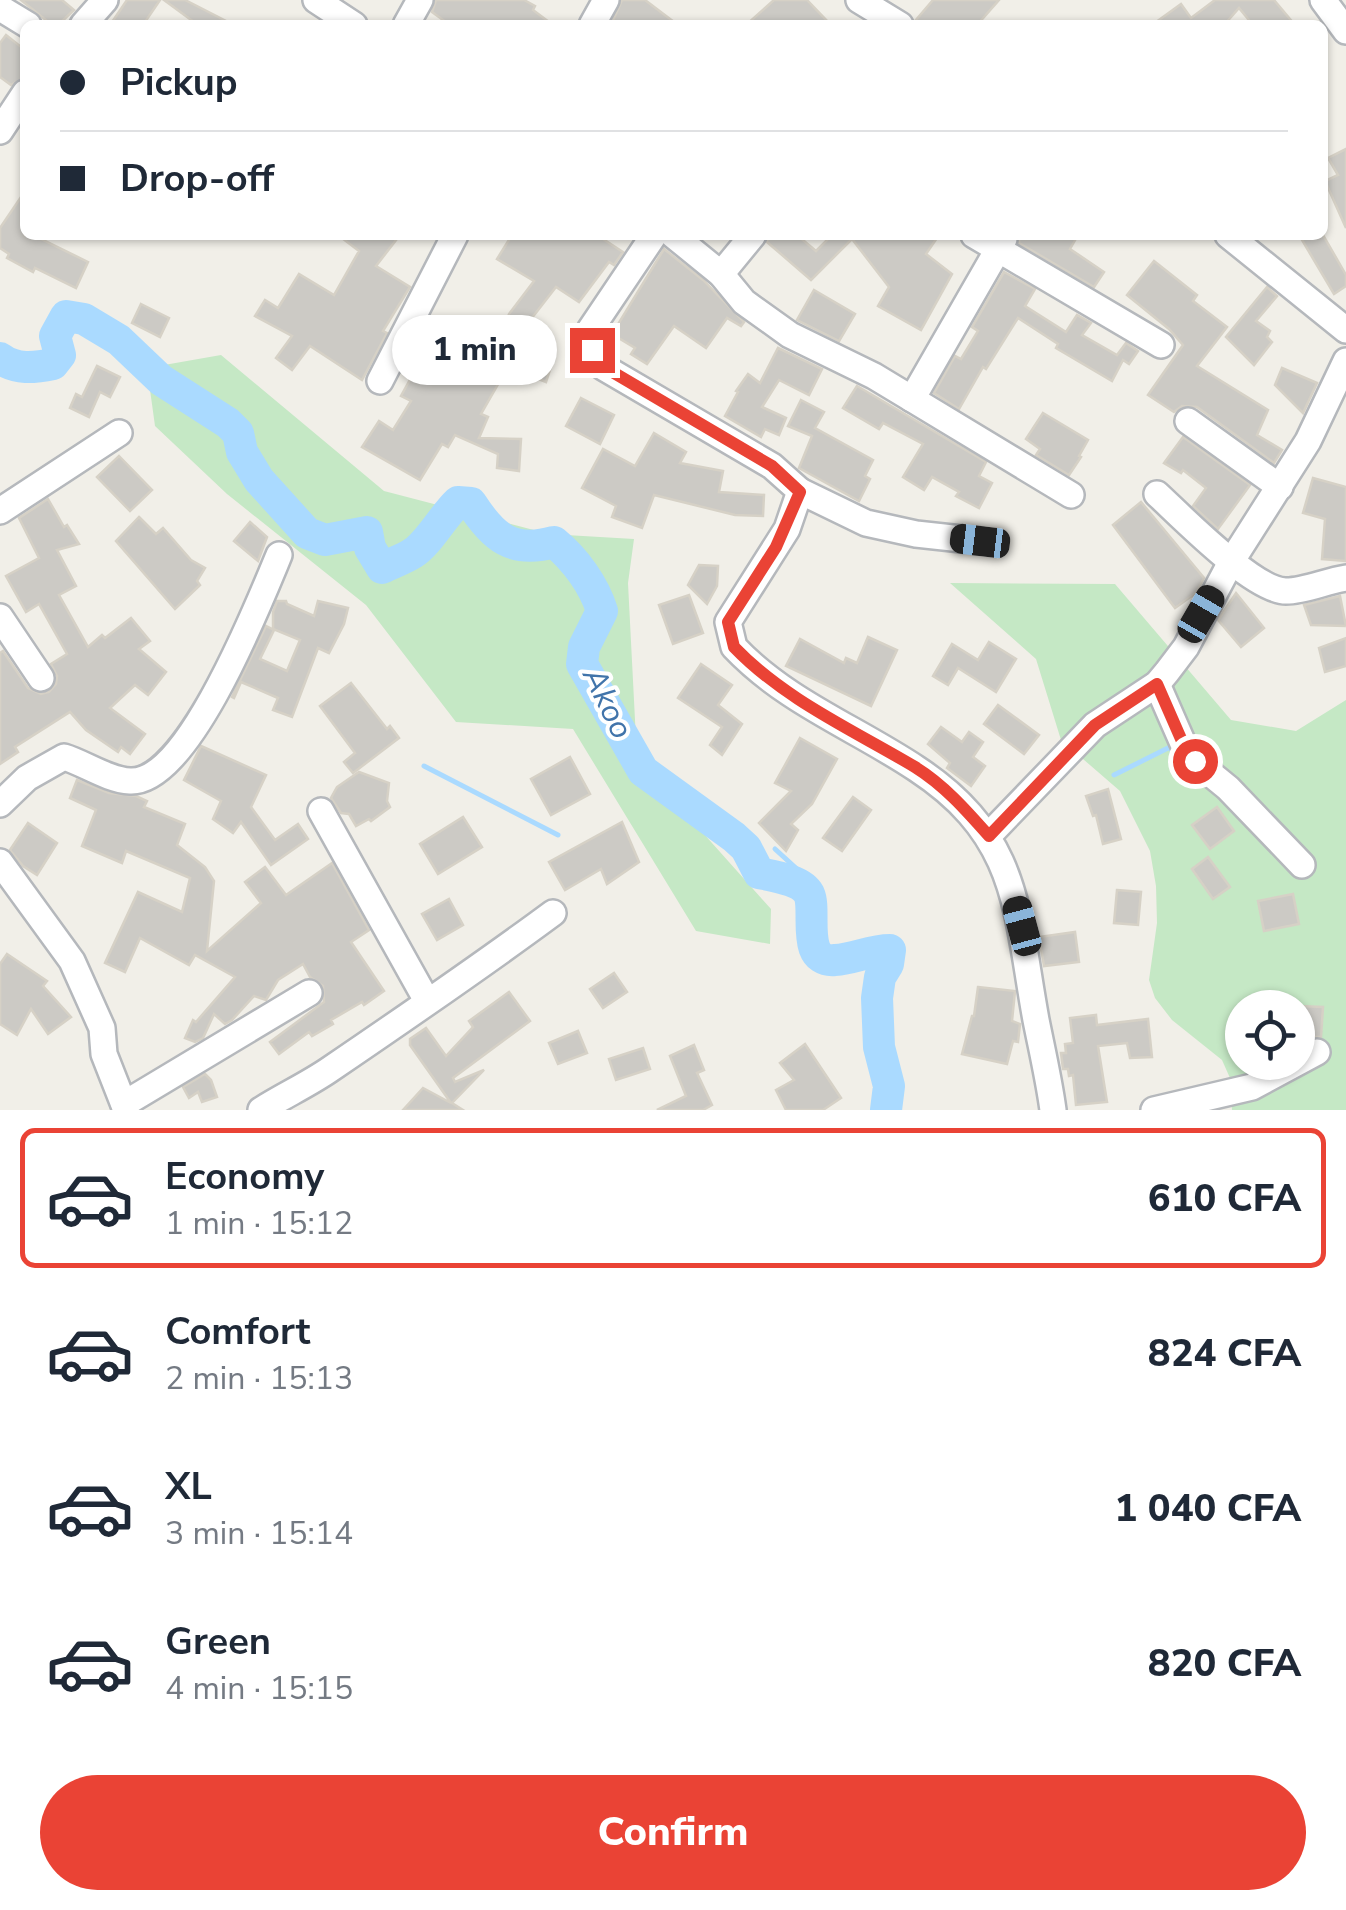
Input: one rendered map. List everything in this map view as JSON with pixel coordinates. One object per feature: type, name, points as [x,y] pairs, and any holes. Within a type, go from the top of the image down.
[{"type":"street","points":[[87,20],[105,0]]},
{"type":"street","points":[[316,0],[346,20]]},
{"type":"street","points":[[1323,0],[1346,31]]},
{"type":"street","points":[[874,4],[894,20]]},
{"type":"street","points":[[0,131],[20,101]]},
{"type":"street","points":[[380,381],[452,240]]},
{"type":"street","points":[[651,240],[590,330],[592,350],[604,367],[772,466],[800,492],[866,522],[916,534],[980,541]]},
{"type":"street","points":[[679,240],[721,274],[744,302],[779,328],[874,376],[1070,495]]},
{"type":"street","points":[[721,274],[749,240]]},
{"type":"street","points":[[1234,240],[1346,330]]},
{"type":"street","points":[[912,399],[1002,242],[1161,345]]},
{"type":"street","points":[[989,836],[1095,725],[1157,684],[1186,646],[1231,562],[1308,441],[1346,361]]},
{"type":"street","points":[[1188,420],[1280,487]]},
{"type":"street","points":[[0,511],[119,433]]},
{"type":"street","points":[[800,492],[786,528],[728,622],[734,647],[834,723],[918,769],[958,801],[989,836],[1009,875],[1022,926],[1054,1110]]},
{"type":"street","points":[[1157,494],[1231,562],[1276,590],[1290,591],[1346,578]]},
{"type":"street","points":[[0,804],[27,778],[64,756],[130,781],[153,776],[208,708],[280,555]]},
{"type":"street","points":[[0,616],[41,678]]},
{"type":"street","points":[[1157,684],[1185,748],[1195,761],[1228,788],[1302,865]]},
{"type":"street","points":[[322,811],[428,1001]]},
{"type":"street","points":[[0,862],[72,961],[102,1028],[104,1054],[125,1107],[308,993]]},
{"type":"street","points":[[262,1110],[328,1071],[470,975],[553,913]]},
{"type":"street","points":[[1154,1110],[1252,1088],[1317,1052]]},
{"type":"green space","points":[[221,355],[384,491],[549,534],[634,539],[628,583],[637,759],[771,909],[770,944],[696,931],[573,729],[456,722],[366,605],[227,494],[155,426],[147,368]]},
{"type":"green space","points":[[950,583],[1115,584],[1231,720],[1296,731],[1346,700],[1346,1110],[1232,1110],[1230,1080],[1315,1080],[1315,990],[1225,990],[1225,1067],[1222,1060],[1172,1020],[1155,998],[1149,980],[1157,923],[1150,851],[1120,791],[1061,740],[1036,659]]},
{"type":"building","points":[[21,0],[62,0],[74,10],[63,20],[46,20]]},
{"type":"building","points":[[127,0],[160,0],[146,20],[113,20]]},
{"type":"building","points":[[164,0],[185,0],[224,20],[191,20]]},
{"type":"building","points":[[436,0],[524,0],[546,20],[443,20],[432,12]]},
{"type":"building","points":[[622,0],[645,0],[671,20],[613,20]]},
{"type":"building","points":[[774,0],[807,0],[826,20],[752,20]]},
{"type":"building","points":[[933,0],[999,0],[981,20],[916,20]]},
{"type":"building","points":[[1215,0],[1274,0],[1291,20],[1249,20],[1239,8],[1228,20],[1159,20],[1181,4],[1191,18]]},
{"type":"building","points":[[6,35],[20,46],[20,80],[11,85],[0,77],[0,43]]},
{"type":"building","points":[[1346,149],[1346,228],[1328,188],[1328,180],[1338,175],[1328,158]]},
{"type":"building","points":[[20,198],[20,240],[43,240],[88,262],[76,288],[7,258],[9,254],[0,248],[0,228]]},
{"type":"building","points":[[345,240],[396,240],[376,266],[410,287],[383,331],[387,333],[362,380],[310,346],[292,370],[276,358],[292,336],[255,316],[265,300],[278,308],[299,274],[334,295],[359,251]]},
{"type":"building","points":[[509,240],[605,240],[623,252],[614,265],[609,262],[579,302],[556,287],[521,332],[554,358],[546,382],[508,367],[481,414],[488,417],[479,438],[521,439],[519,471],[497,468],[498,454],[455,435],[448,447],[442,444],[420,480],[362,447],[379,421],[393,430],[411,401],[401,396],[418,365],[436,374],[451,346],[470,355],[483,335],[500,341],[509,314],[534,281],[497,259]]},
{"type":"building","points":[[803,240],[816,251],[827,240],[851,240],[811,280],[767,242]]},
{"type":"building","points":[[853,240],[936,240],[926,254],[952,274],[921,330],[878,306],[889,287]]},
{"type":"building","points":[[1075,240],[1070,249],[1104,272],[1094,287],[1019,243]]},
{"type":"building","points":[[1302,240],[1326,240],[1346,275],[1346,286],[1334,294]]},
{"type":"building","points":[[664,249],[703,280],[744,322],[741,326],[727,318],[706,348],[674,326],[647,364],[631,354],[635,348],[612,334]]},
{"type":"building","points":[[1154,261],[1197,295],[1193,301],[1227,327],[1197,366],[1268,410],[1257,435],[1282,450],[1274,463],[1197,407],[1182,406],[1174,412],[1148,395],[1183,345],[1127,295]]},
{"type":"building","points":[[1004,272],[1035,289],[1025,306],[1066,332],[1077,315],[1091,323],[1082,335],[1117,355],[1126,343],[1138,351],[1129,364],[1123,360],[1112,381],[1056,348],[1058,344],[1018,318],[959,409],[934,393],[955,356],[961,359],[978,331],[972,327]]},
{"type":"building","points":[[1267,287],[1277,296],[1256,321],[1270,331],[1267,337],[1272,342],[1254,365],[1226,337]]},
{"type":"building","points":[[814,290],[855,314],[839,341],[797,320]]},
{"type":"building","points":[[141,304],[169,318],[160,337],[132,323]]},
{"type":"building","points":[[778,348],[822,369],[809,395],[779,380],[762,407],[786,418],[779,435],[765,429],[761,437],[725,416],[748,374],[760,383]]},
{"type":"building","points":[[97,366],[120,377],[110,397],[100,392],[89,417],[70,408],[76,394],[82,397]]},
{"type":"building","points":[[1282,368],[1317,383],[1303,413],[1275,385]]},
{"type":"building","points":[[857,386],[986,462],[979,476],[992,483],[979,508],[932,477],[924,490],[903,477],[923,444],[883,423],[879,429],[843,408]]},
{"type":"building","points":[[581,398],[614,415],[600,444],[566,426]]},
{"type":"building","points":[[801,400],[824,412],[815,428],[873,460],[865,476],[870,479],[859,501],[799,468],[812,436],[788,426]]},
{"type":"building","points":[[1043,413],[1088,440],[1069,475],[1036,455],[1040,449],[1026,439]]},
{"type":"building","points":[[654,433],[686,452],[680,463],[723,471],[719,492],[764,495],[763,516],[735,515],[654,495],[642,528],[612,517],[616,506],[582,488],[603,449],[635,466]]},
{"type":"building","points":[[1183,437],[1250,485],[1218,529],[1193,506],[1206,488],[1183,470],[1181,473],[1164,463]]},
{"type":"building","points":[[119,456],[152,490],[130,511],[97,477]]},
{"type":"building","points":[[1313,478],[1346,487],[1346,561],[1322,559],[1325,519],[1303,513]]},
{"type":"building","points":[[48,499],[79,544],[57,550],[76,586],[59,595],[88,647],[131,618],[150,641],[139,649],[166,672],[148,695],[135,685],[110,708],[145,734],[130,754],[121,747],[118,752],[86,730],[70,712],[15,747],[18,752],[0,764],[0,653],[3,651],[28,688],[41,694],[56,684],[51,664],[67,654],[39,604],[26,612],[6,576],[39,558],[19,518]]},
{"type":"building","points":[[1141,502],[1204,578],[1196,593],[1175,608],[1113,525]]},
{"type":"building","points":[[139,517],[156,534],[163,528],[191,560],[205,568],[197,581],[200,585],[175,609],[116,541]]},
{"type":"building","points":[[250,522],[267,537],[258,561],[234,541]]},
{"type":"building","points":[[699,565],[718,566],[717,586],[707,604],[688,585]]},
{"type":"building","points":[[1236,593],[1264,628],[1241,647],[1218,620]]},
{"type":"building","points":[[689,595],[703,633],[673,644],[659,605]]},
{"type":"building","points":[[1340,596],[1346,626],[1311,625],[1304,605]]},
{"type":"building","points":[[277,601],[286,601],[314,616],[318,601],[348,608],[329,653],[318,648],[292,717],[273,710],[278,698],[241,682],[232,697],[266,626],[274,630],[260,659],[287,671],[300,640],[273,629]]},
{"type":"building","points":[[868,637],[897,650],[871,706],[786,666],[800,639],[844,663],[846,658],[857,663]]},
{"type":"building","points":[[1346,638],[1346,666],[1325,672],[1319,648]]},
{"type":"building","points":[[989,642],[1016,659],[996,692],[958,668],[948,685],[933,676],[952,644],[978,660]]},
{"type":"building","points":[[701,664],[732,685],[718,705],[742,724],[722,755],[710,745],[722,727],[678,698]]},
{"type":"building","points":[[351,683],[387,729],[390,726],[399,738],[353,773],[344,762],[355,753],[320,706]]},
{"type":"building","points":[[998,705],[1039,735],[1024,754],[984,724]]},
{"type":"building","points":[[941,727],[962,742],[969,732],[983,742],[973,757],[985,766],[971,786],[947,768],[950,763],[928,744]]},
{"type":"building","points":[[800,738],[837,759],[812,804],[791,824],[798,830],[786,851],[759,823],[791,791],[775,783]]},
{"type":"building","points":[[201,746],[266,775],[251,807],[275,840],[298,824],[308,839],[271,865],[241,822],[233,833],[213,819],[221,801],[184,780]]},
{"type":"building","points":[[570,757],[590,794],[551,815],[531,779]]},
{"type":"building","points":[[359,772],[389,783],[390,807],[356,826],[331,798],[337,787]]},
{"type":"building","points":[[77,780],[109,793],[136,796],[147,801],[144,807],[185,824],[177,845],[205,867],[214,881],[207,951],[261,903],[245,882],[265,867],[286,895],[332,863],[369,930],[351,942],[384,991],[331,1020],[333,1024],[312,1036],[309,1032],[279,1054],[270,1042],[324,1002],[323,986],[310,977],[303,964],[278,980],[266,1000],[254,996],[225,1024],[214,1014],[203,1038],[195,1042],[185,1038],[193,1020],[196,1022],[235,977],[195,955],[189,965],[140,938],[125,972],[105,963],[138,892],[182,912],[190,878],[126,851],[122,863],[82,846],[96,810],[70,798]]},
{"type":"building","points":[[1108,789],[1121,839],[1103,844],[1096,815],[1093,816],[1086,796]]},
{"type":"building","points":[[853,797],[871,810],[842,851],[823,838]]},
{"type":"building","points":[[1217,807],[1234,831],[1210,849],[1192,825]]},
{"type":"building","points":[[463,817],[482,847],[438,874],[420,844]]},
{"type":"building","points":[[622,822],[639,862],[607,884],[601,869],[565,890],[549,862]]},
{"type":"building","points":[[28,823],[57,843],[37,875],[10,850]]},
{"type":"building","points":[[1208,857],[1230,887],[1213,899],[1192,869]]},
{"type":"building","points":[[1117,890],[1141,892],[1138,925],[1114,923]]},
{"type":"building","points":[[1293,894],[1299,924],[1264,931],[1258,901]]},
{"type":"building","points":[[449,899],[463,925],[437,940],[422,914]]},
{"type":"building","points":[[1075,932],[1079,962],[1044,966],[1039,937]]},
{"type":"building","points":[[7,954],[47,981],[43,986],[71,1017],[48,1034],[31,1009],[17,1035],[0,1024],[0,964]]},
{"type":"building","points":[[614,973],[627,992],[603,1008],[590,989]]},
{"type":"building","points":[[978,987],[1015,991],[1012,1021],[1020,1024],[1018,1042],[1013,1041],[1007,1064],[962,1054]]},
{"type":"building","points":[[509,992],[530,1021],[453,1078],[455,1082],[484,1070],[452,1103],[463,1110],[403,1110],[423,1088],[451,1103],[410,1045],[410,1039],[426,1028],[446,1056],[473,1027],[469,1021]]},
{"type":"building","points":[[1315,1007],[1323,1007],[1321,1037],[1315,1037]]},
{"type":"building","points":[[1096,1015],[1097,1025],[1148,1019],[1152,1057],[1130,1058],[1127,1043],[1098,1046],[1107,1102],[1076,1105],[1073,1075],[1063,1069],[1061,1053],[1066,1053],[1065,1044],[1073,1043],[1070,1018]]},
{"type":"building","points":[[578,1031],[587,1053],[558,1064],[549,1043]]},
{"type":"building","points":[[805,1044],[841,1098],[823,1110],[786,1110],[776,1090],[794,1080],[780,1063]]},
{"type":"building","points":[[694,1045],[704,1070],[697,1073],[712,1105],[703,1110],[657,1110],[686,1096],[670,1056]]},
{"type":"building","points":[[643,1048],[650,1069],[616,1080],[609,1059]]},
{"type":"building","points":[[205,1074],[217,1097],[202,1102],[198,1092],[189,1098],[183,1087]]},
{"type":"waterway","name":"Akoo","points":[[0,358],[25,367],[53,364],[60,355],[55,336],[66,316],[84,319],[119,340],[161,380],[228,423],[238,433],[242,452],[259,480],[307,533],[325,540],[367,532],[370,548],[382,568],[419,549],[458,502],[471,503],[487,525],[505,540],[526,546],[554,542],[583,573],[599,601],[602,611],[584,647],[582,664],[643,771],[734,837],[746,848],[759,873],[787,879],[805,889],[811,902],[814,945],[824,959],[890,950],[877,998],[879,1047],[889,1086],[886,1110]]},
{"type":"waterway","points":[[1114,775],[1170,747],[1180,765]]},
{"type":"waterway","points":[[424,766],[558,835]]},
{"type":"waterway","points":[[775,849],[809,880],[805,889]]},
{"type":"route","points":[[592,350],[604,367],[772,466],[800,492],[776,547],[728,622],[734,647],[834,723],[918,769],[958,801],[989,836],[1095,725],[1157,684],[1185,748],[1195,761]]}]
